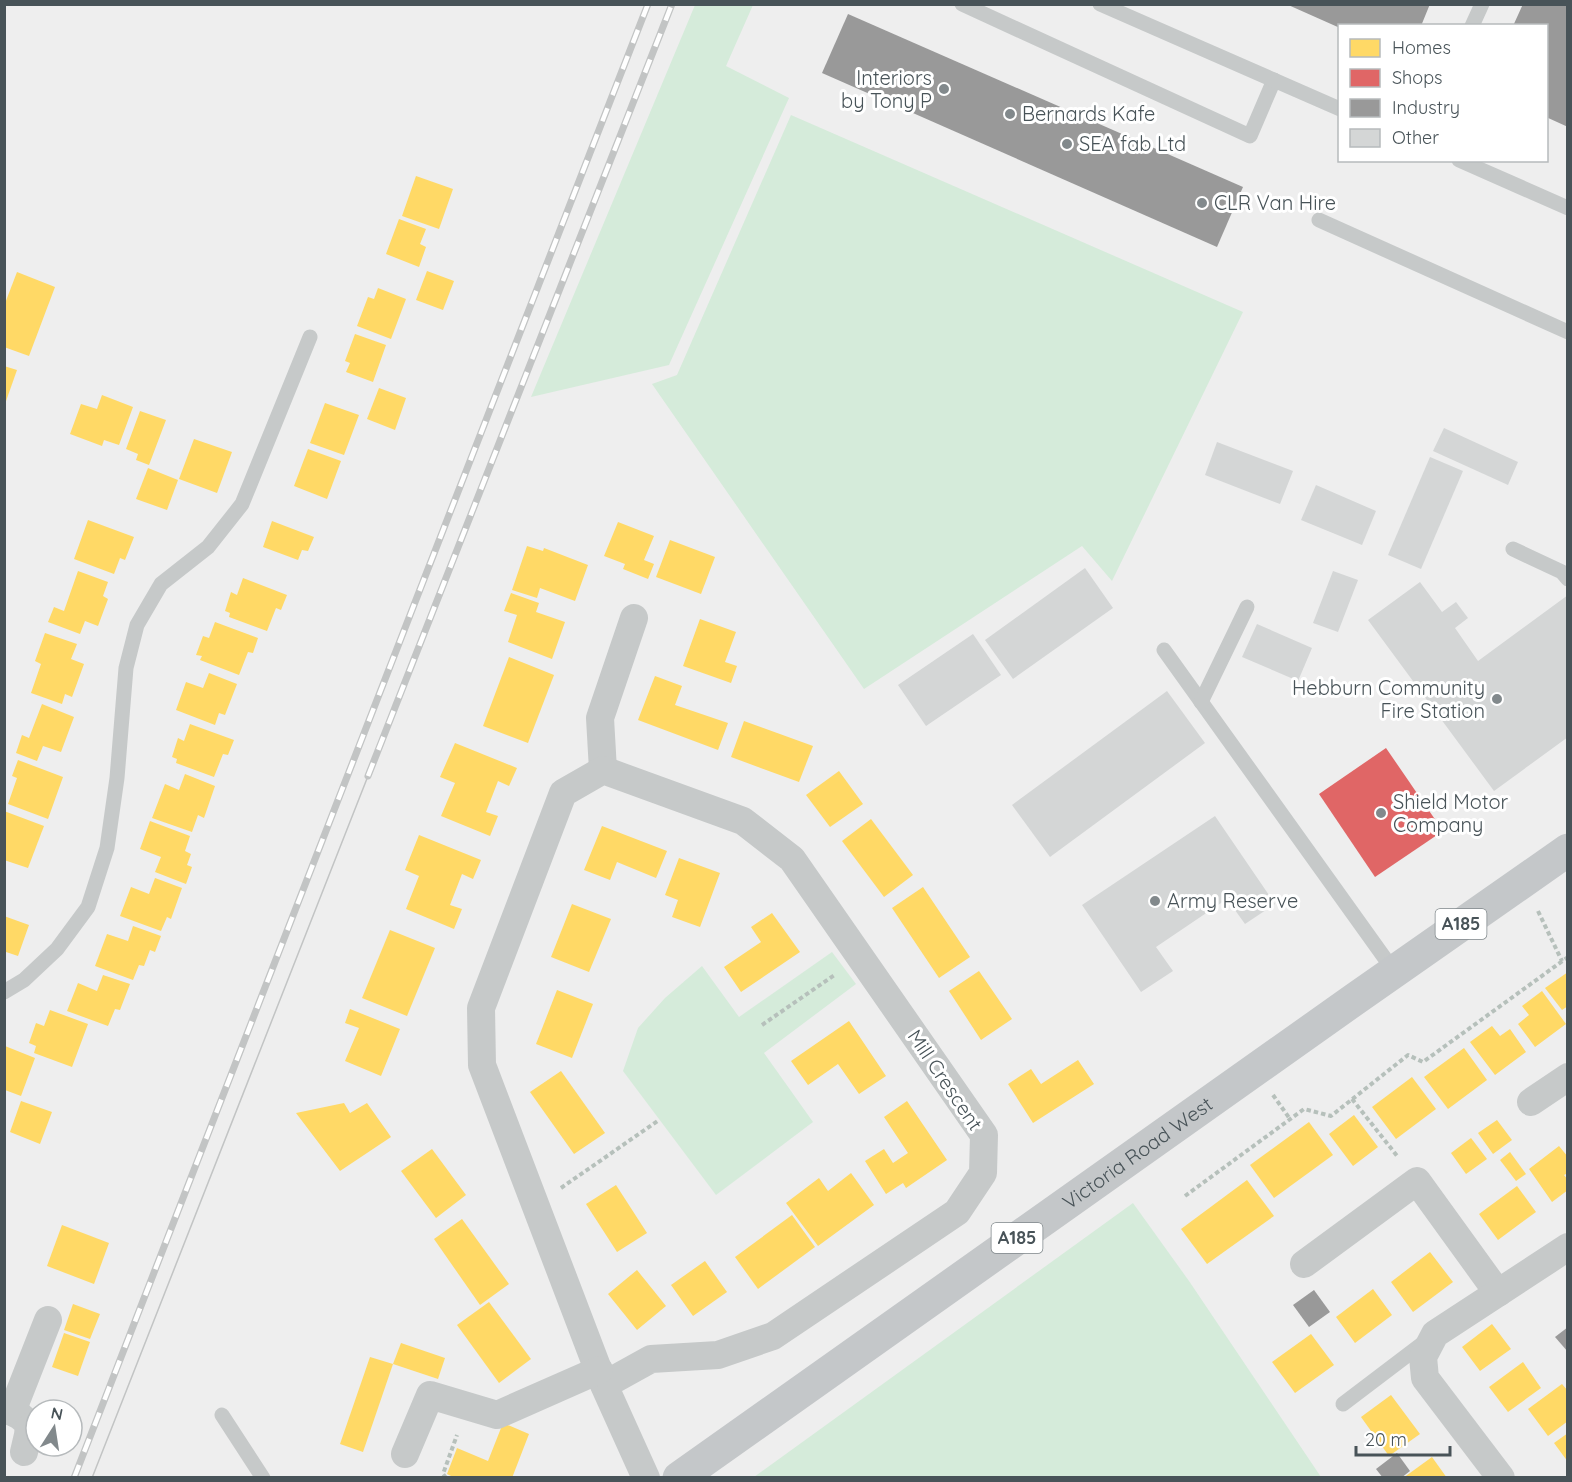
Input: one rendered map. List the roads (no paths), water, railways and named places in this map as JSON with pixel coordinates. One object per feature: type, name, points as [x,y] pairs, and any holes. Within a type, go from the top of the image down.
[{"type":"main road","name":"Victoria Road West","points":[[679,1478],[1568,850]]},
{"type":"street","points":[[634,618],[600,718],[603,770],[563,793],[481,1008],[482,1065],[601,1378],[646,1478]]},
{"type":"street","name":"Mill Crescent","points":[[405,1454],[430,1395],[497,1415],[651,1359],[718,1355],[773,1336],[957,1212],[983,1173],[984,1135],[792,860],[743,821],[603,770]]},
{"type":"street","points":[[1531,1102],[1568,1077]]},
{"type":"street","points":[[1304,1264],[1417,1182],[1498,1293]]},
{"type":"street","points":[[1501,1478],[1425,1378],[1423,1357],[1435,1334],[1568,1247]]},
{"type":"street","points":[[6,1411],[15,1404],[48,1320]]},
{"type":"street","points":[[6,1411],[24,1420]]},
{"type":"lane","points":[[962,4],[1250,136],[1274,80]]},
{"type":"lane","points":[[1100,4],[1338,108]]},
{"type":"lane","points":[[1473,24],[1482,4]]},
{"type":"lane","points":[[1463,162],[1568,208]]},
{"type":"lane","points":[[1319,220],[1568,332]]},
{"type":"lane","points":[[4,992],[24,980],[57,949],[88,908],[107,848],[117,778],[126,668],[137,625],[162,584],[207,547],[242,504],[310,338]]},
{"type":"lane","points":[[1513,549],[1562,572],[1568,579]]},
{"type":"lane","points":[[1201,702],[1247,608]]},
{"type":"lane","points":[[1164,650],[1394,971]]},
{"type":"lane","points":[[1342,1404],[1435,1334]]},
{"type":"lane","points":[[222,1415],[263,1478]]},
{"type":"tram line","points":[[92,1478],[368,776]]},
{"type":"railway","points":[[74,1478],[648,4]]},
{"type":"railway","points":[[368,776],[672,4]]},
{"type":"place","name":"Interiors by Tony P","points":[[944,89]]},
{"type":"place","name":"Bernards Kafe","points":[[1010,114]]},
{"type":"place","name":"SEA fab Ltd","points":[[1067,144]]},
{"type":"place","name":"CLR Van Hire","points":[[1202,203]]},
{"type":"place","name":"Hebburn Community Fire Station","points":[[1497,699]]},
{"type":"place","name":"Shield Motor Company","points":[[1381,813]]},
{"type":"place","name":"Army Reserve","points":[[1155,901]]}]
